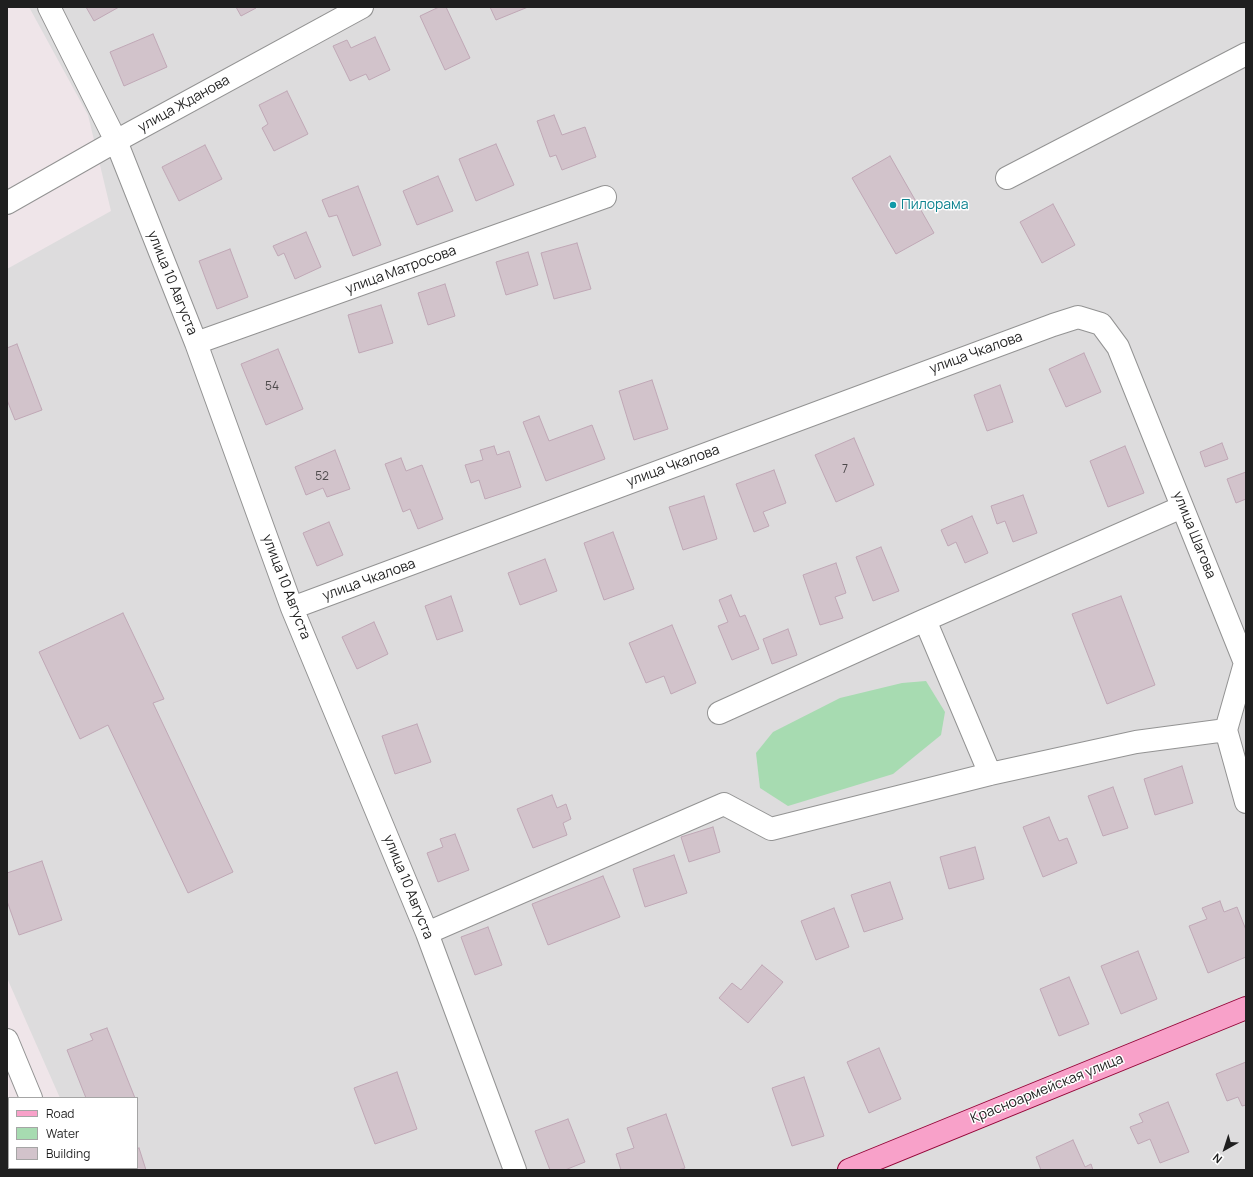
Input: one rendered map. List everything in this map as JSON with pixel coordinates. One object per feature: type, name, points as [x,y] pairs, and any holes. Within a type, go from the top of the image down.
[{"type":"main road","name":"Красноармейская улица","points":[[849,1170],[1246,1008]]},
{"type":"street","name":"улица 10 Августа","points":[[49,7],[116,141],[196,343],[292,608],[427,933],[515,1170]]},
{"type":"street","name":"улица Жданова","points":[[7,202],[362,7]]},
{"type":"street","points":[[1007,178],[1246,54]]},
{"type":"street","name":"улица Матросова","points":[[196,343],[605,197]]},
{"type":"street","name":"улица Шагова","points":[[1053,325],[1078,317],[1101,324],[1118,347],[1245,663],[1226,730]]},
{"type":"street","name":"улица Чкалова","points":[[292,608],[1053,325]]},
{"type":"street","points":[[720,713],[925,620],[1182,507]]},
{"type":"street","points":[[925,620],[990,774]]},
{"type":"street","points":[[427,933],[724,804],[771,829],[990,774],[1136,742],[1226,730],[1246,802]]},
{"type":"street","points":[[7,1040],[31,1097]]},
{"type":"shaded area","points":[[29,7],[1246,7],[1246,1170],[92,1170],[138,1169],[138,1097],[60,1097],[7,978],[7,269],[111,211],[88,115]]},
{"type":"water","points":[[926,681],[945,712],[941,735],[893,774],[788,806],[760,788],[756,753],[773,732],[840,698],[902,683]]},
{"type":"building","points":[[86,7],[119,7],[94,21]]},
{"type":"building","points":[[236,7],[256,7],[256,8],[241,16]]},
{"type":"building","points":[[439,7],[446,7],[470,58],[445,70],[420,16]]},
{"type":"building","points":[[490,7],[528,7],[496,20]]},
{"type":"building","points":[[153,34],[167,67],[124,86],[110,52]]},
{"type":"building","points":[[375,37],[390,70],[369,80],[366,74],[350,81],[333,46],[347,40],[351,48]]},
{"type":"building","points":[[287,91],[308,134],[274,151],[262,128],[268,124],[259,105]]},
{"type":"building","points":[[554,115],[562,135],[585,127],[596,157],[562,170],[556,155],[550,157],[537,121]]},
{"type":"building","points":[[496,144],[514,185],[476,201],[459,159]]},
{"type":"building","points":[[205,145],[222,179],[179,201],[162,167]]},
{"type":"building","name":"Пилорама","points":[[890,156],[934,233],[896,254],[852,178]]},
{"type":"building","points":[[438,176],[453,211],[417,225],[403,191]]},
{"type":"building","points":[[358,186],[381,245],[353,256],[337,215],[329,217],[322,200]]},
{"type":"building","points":[[1053,204],[1075,245],[1042,263],[1020,222]]},
{"type":"building","points":[[306,232],[321,267],[295,279],[284,253],[278,256],[273,246]]},
{"type":"building","points":[[577,243],[591,289],[554,299],[541,253]]},
{"type":"building","points":[[230,249],[248,297],[217,309],[199,261]]},
{"type":"building","points":[[528,252],[538,285],[506,295],[496,262]]},
{"type":"building","points":[[445,284],[455,316],[428,325],[418,293]]},
{"type":"building","points":[[381,305],[393,343],[359,353],[348,315]]},
{"type":"building","points":[[17,344],[42,410],[15,420],[7,400],[7,348]]},
{"type":"building","points":[[278,349],[303,409],[266,425],[241,364]]},
{"type":"building","points":[[1084,353],[1101,392],[1066,407],[1049,369]]},
{"type":"building","points":[[652,380],[668,429],[634,440],[619,391]]},
{"type":"building","points":[[1000,385],[1013,422],[987,431],[974,395]]},
{"type":"building","points":[[539,416],[549,441],[592,425],[605,459],[546,481],[523,422]]},
{"type":"building","points":[[854,438],[874,485],[836,502],[815,455]]},
{"type":"building","points":[[1222,443],[1228,459],[1205,467],[1200,452]]},
{"type":"building","points":[[494,446],[497,455],[509,451],[521,487],[485,499],[479,480],[471,483],[465,465],[483,460],[480,450]]},
{"type":"building","points":[[1125,446],[1144,493],[1108,507],[1090,461]]},
{"type":"building","points":[[335,450],[350,489],[327,497],[323,488],[306,495],[295,467]]},
{"type":"building","points":[[401,458],[406,471],[422,465],[443,519],[418,529],[410,509],[403,512],[385,464]]},
{"type":"building","points":[[774,470],[786,503],[763,512],[769,526],[754,532],[736,484]]},
{"type":"building","points":[[1246,472],[1246,499],[1236,503],[1227,479]]},
{"type":"building","points":[[1023,495],[1037,533],[1013,542],[1005,521],[997,524],[991,506]]},
{"type":"building","points":[[704,496],[717,539],[683,550],[669,507]]},
{"type":"building","points":[[972,516],[988,553],[965,563],[956,542],[948,546],[941,530]]},
{"type":"building","points":[[329,522],[343,555],[317,566],[303,533]]},
{"type":"building","points":[[613,532],[634,589],[604,600],[584,543]]},
{"type":"building","points":[[881,547],[899,591],[873,601],[856,557]]},
{"type":"building","points":[[545,559],[557,591],[520,605],[508,573]]},
{"type":"building","points":[[836,563],[846,593],[835,597],[843,618],[820,625],[803,575]]},
{"type":"building","points":[[731,595],[740,617],[745,615],[759,649],[732,660],[718,626],[728,622],[719,600]]},
{"type":"building","points":[[451,596],[463,631],[437,640],[425,606]]},
{"type":"building","points":[[1121,596],[1155,685],[1107,704],[1072,614]]},
{"type":"building","points":[[123,613],[164,699],[153,703],[233,872],[188,893],[108,725],[80,739],[39,652]]},
{"type":"building","points":[[374,622],[388,654],[357,669],[342,637]]},
{"type":"building","points":[[672,625],[696,683],[671,694],[664,676],[646,683],[629,643]]},
{"type":"building","points":[[788,629],[797,655],[772,664],[763,639]]},
{"type":"building","points":[[417,724],[431,762],[395,774],[382,736]]},
{"type":"building","points":[[1182,766],[1193,803],[1155,815],[1144,779]]},
{"type":"building","points":[[1113,787],[1128,828],[1103,836],[1088,796]]},
{"type":"building","points":[[552,795],[557,808],[566,804],[571,819],[563,823],[567,835],[533,848],[517,809]]},
{"type":"building","points":[[1049,817],[1059,841],[1067,838],[1077,863],[1043,877],[1023,827]]},
{"type":"building","points":[[713,827],[720,852],[689,862],[681,837]]},
{"type":"building","points":[[455,834],[469,870],[438,882],[427,853],[443,847],[440,839]]},
{"type":"building","points":[[975,847],[984,879],[949,889],[940,857]]},
{"type":"building","points":[[674,855],[687,893],[645,907],[633,869]]},
{"type":"building","points":[[42,861],[62,920],[19,935],[7,901],[7,873]]},
{"type":"building","points":[[603,876],[620,917],[548,945],[532,904]]},
{"type":"building","points":[[890,882],[903,919],[864,932],[851,895]]},
{"type":"building","points":[[1220,901],[1224,912],[1237,907],[1246,930],[1246,957],[1208,973],[1189,926],[1207,919],[1202,908]]},
{"type":"building","points":[[834,908],[849,947],[816,960],[801,921]]},
{"type":"building","points":[[488,927],[502,965],[475,975],[461,937]]},
{"type":"building","points":[[1138,951],[1157,999],[1121,1014],[1101,966]]},
{"type":"building","points":[[762,965],[783,982],[748,1023],[719,998],[732,983],[741,990]]},
{"type":"building","points":[[1069,977],[1089,1024],[1059,1036],[1040,989]]},
{"type":"building","points":[[107,1028],[135,1097],[86,1097],[67,1050],[93,1040],[90,1034]]},
{"type":"building","points":[[879,1048],[901,1099],[869,1113],[847,1062]]},
{"type":"building","points":[[1246,1062],[1246,1105],[1242,1106],[1238,1097],[1227,1101],[1216,1074]]},
{"type":"building","points":[[397,1072],[417,1129],[375,1144],[354,1088]]},
{"type":"building","points":[[804,1077],[824,1136],[792,1146],[772,1088]]},
{"type":"building","points":[[1168,1102],[1189,1152],[1160,1163],[1150,1139],[1138,1144],[1130,1127],[1143,1122],[1139,1114]]},
{"type":"building","points":[[666,1114],[685,1168],[678,1170],[621,1170],[616,1154],[634,1148],[627,1128]]},
{"type":"building","points":[[568,1119],[585,1162],[565,1170],[550,1170],[535,1131]]},
{"type":"building","points":[[1073,1140],[1085,1167],[1091,1164],[1093,1170],[1041,1170],[1036,1157]]},
{"type":"building","points":[[138,1148],[146,1170],[112,1170],[138,1169]]},
{"type":"place","name":"Пилорама","points":[[893,205]]}]
